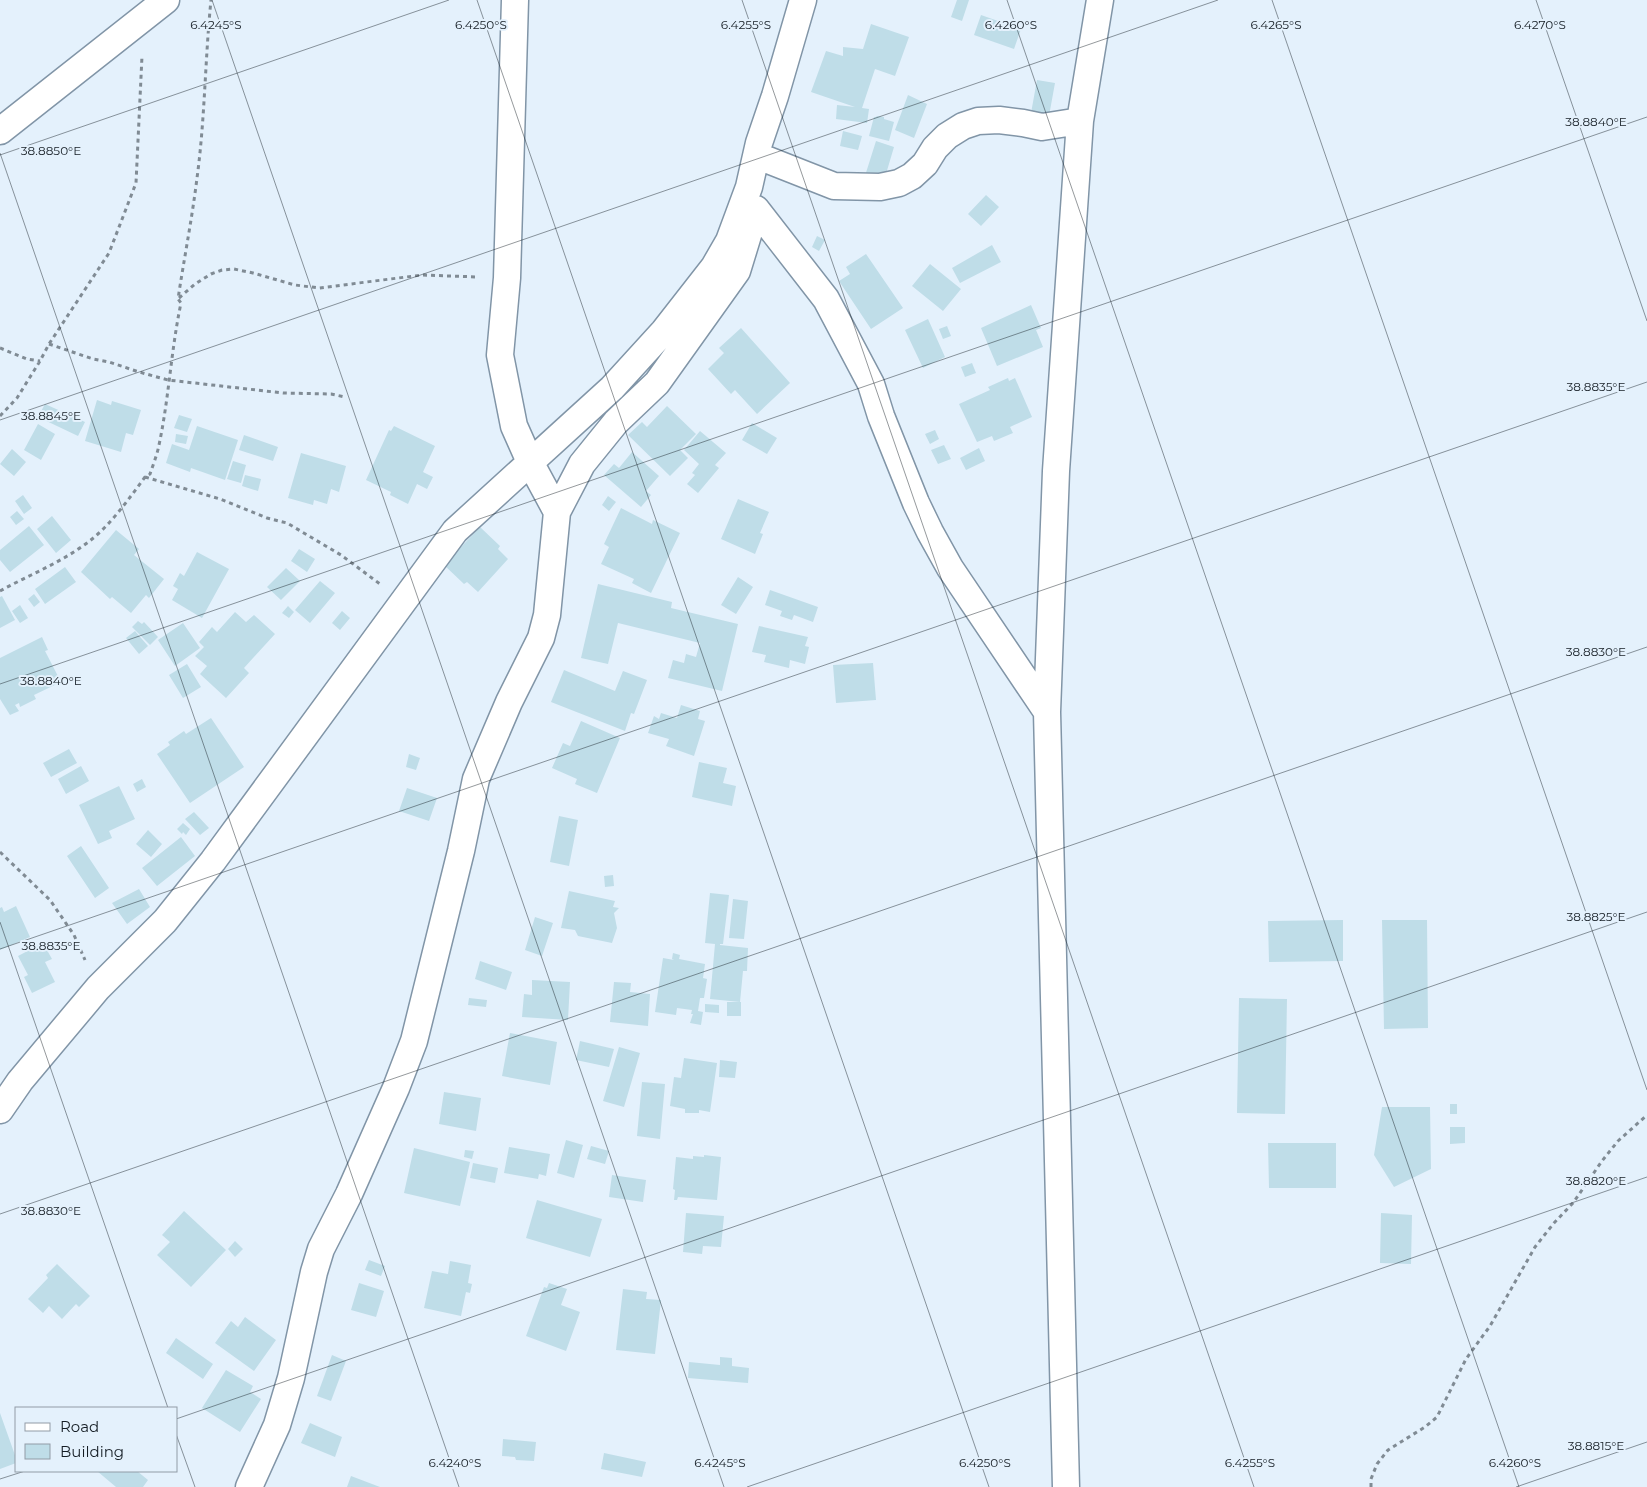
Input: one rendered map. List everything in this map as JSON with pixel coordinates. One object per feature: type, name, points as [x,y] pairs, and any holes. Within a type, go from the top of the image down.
[{"type":"street","points":[[0,131],[166,0]]},
{"type":"street","points":[[0,1110],[20,1081],[98,988],[165,921],[213,861],[405,602],[455,531],[612,388],[664,331],[714,267],[729,241],[749,186],[759,143],[776,96],[803,0]]},
{"type":"street","points":[[1066,1487],[1047,712],[1056,471],[1080,121],[1100,0]]},
{"type":"street","points":[[510,6],[507,278],[500,354],[514,426],[530,462],[557,512]]},
{"type":"street","points":[[249,1487],[277,1425],[291,1378],[314,1272],[321,1249],[349,1194],[396,1088],[414,1041],[461,851],[476,780],[509,702],[541,638],[547,615],[557,512],[582,464],[616,422],[657,383],[737,271],[768,160],[776,96]]},
{"type":"street","points":[[768,160],[834,186],[880,187],[899,183],[912,176],[925,164],[947,136],[963,126],[978,121],[1000,120],[1042,128],[1080,121]]},
{"type":"street","points":[[756,208],[826,299],[871,384],[881,416],[912,494],[930,532],[950,568],[1047,712]]},
{"type":"path","points":[[0,591],[46,569],[87,543],[103,529],[145,477],[150,474],[159,446],[174,337],[181,303],[178,299],[197,178],[211,0]]},
{"type":"path","points":[[0,416],[17,398],[49,344],[109,253],[136,183],[145,16]]},
{"type":"path","points":[[178,299],[195,284],[211,274],[222,270],[234,269],[295,285],[319,288],[422,276],[507,278]]},
{"type":"path","points":[[49,344],[93,359],[168,380],[284,393],[330,394],[345,397]]},
{"type":"path","points":[[0,348],[27,359],[40,361]]},
{"type":"path","points":[[145,477],[220,499],[267,518],[287,523],[341,555],[405,602]]},
{"type":"path","points":[[0,852],[50,900],[74,934],[98,988]]},
{"type":"path","points":[[1371,1487],[1371,1479],[1377,1464],[1388,1450],[1425,1427],[1437,1417],[1466,1359],[1490,1326],[1535,1247],[1573,1202],[1618,1141],[1647,1115]]},
{"type":"building","points":[[957,0],[969,0],[962,21],[951,17]]},
{"type":"building","points":[[981,15],[1021,29],[1014,49],[974,35]]},
{"type":"building","points":[[871,24],[909,37],[895,76],[875,69],[862,108],[869,109],[867,123],[836,119],[837,105],[855,107],[811,92],[826,51],[843,56],[843,47],[863,49]]},
{"type":"building","points":[[1037,80],[1055,83],[1049,116],[1031,113]]},
{"type":"building","points":[[908,95],[927,104],[914,138],[895,130]]},
{"type":"building","points":[[877,116],[894,122],[889,141],[869,136],[874,117]]},
{"type":"building","points":[[843,131],[862,136],[858,150],[840,146]]},
{"type":"building","points":[[876,141],[894,147],[883,184],[864,179]]},
{"type":"building","points":[[986,195],[999,207],[981,226],[968,214]]},
{"type":"building","points":[[817,236],[825,240],[819,251],[812,247]]},
{"type":"building","points":[[992,245],[1001,262],[960,283],[952,268]]},
{"type":"building","points":[[866,254],[903,308],[871,329],[839,281],[850,274],[846,267]]},
{"type":"building","points":[[930,264],[961,289],[943,311],[912,286]]},
{"type":"building","points":[[1031,305],[1041,328],[1036,330],[1043,347],[997,366],[981,328]]},
{"type":"building","points":[[928,319],[945,357],[923,368],[905,330]]},
{"type":"building","points":[[947,326],[951,336],[943,339],[939,329]]},
{"type":"building","points":[[741,328],[790,383],[757,414],[735,390],[731,394],[708,369],[724,353],[719,348]]},
{"type":"building","points":[[972,363],[976,373],[965,377],[961,367]]},
{"type":"building","points":[[1008,378],[1009,381],[1015,378],[1032,417],[1010,427],[1013,433],[994,441],[992,436],[977,442],[959,404],[990,390],[988,387]]},
{"type":"building","points":[[97,400],[111,405],[112,401],[141,410],[133,435],[126,433],[121,452],[85,441]]},
{"type":"building","points":[[45,404],[85,422],[78,436],[38,417]]},
{"type":"building","points":[[667,406],[696,434],[680,450],[688,458],[670,476],[628,435],[642,422],[647,427]]},
{"type":"building","points":[[179,415],[192,419],[187,432],[174,428]]},
{"type":"building","points":[[752,423],[777,438],[767,454],[742,440]]},
{"type":"building","points":[[38,424],[55,434],[41,460],[24,450]]},
{"type":"building","points":[[197,426],[238,440],[225,480],[191,468],[190,472],[166,463],[172,444],[189,450]]},
{"type":"building","points":[[394,426],[435,446],[423,472],[433,477],[427,489],[417,484],[408,504],[390,495],[391,492],[366,480],[389,430],[391,431]]},
{"type":"building","points":[[935,430],[939,439],[930,444],[925,434]]},
{"type":"building","points":[[700,431],[726,453],[715,465],[719,468],[698,493],[687,484],[695,475],[692,473],[699,464],[684,450]]},
{"type":"building","points":[[176,434],[188,436],[186,444],[175,442]]},
{"type":"building","points":[[244,435],[278,447],[273,461],[239,450]]},
{"type":"building","points":[[944,445],[951,459],[938,464],[931,450]]},
{"type":"building","points":[[979,448],[985,461],[966,470],[960,458]]},
{"type":"building","points":[[12,449],[26,462],[14,476],[0,464]]},
{"type":"building","points":[[632,452],[659,476],[646,491],[651,495],[641,507],[604,475],[614,464],[619,468]]},
{"type":"building","points":[[301,453],[346,466],[339,492],[331,489],[327,504],[314,500],[313,505],[288,498]]},
{"type":"building","points":[[233,461],[246,465],[241,483],[227,479]]},
{"type":"building","points":[[245,475],[261,479],[258,491],[242,486]]},
{"type":"building","points":[[23,495],[32,508],[24,514],[15,501]]},
{"type":"building","points":[[608,496],[616,502],[609,511],[602,505]]},
{"type":"building","points":[[738,499],[769,512],[760,533],[763,534],[755,554],[721,539]]},
{"type":"building","points":[[621,508],[652,524],[653,520],[680,533],[651,593],[632,583],[634,579],[601,564],[609,547],[604,544]]},
{"type":"building","points":[[17,511],[24,519],[16,525],[10,517]]},
{"type":"building","points":[[52,516],[71,540],[56,553],[37,529]]},
{"type":"building","points":[[29,526],[44,545],[10,572],[0,560],[0,550]]},
{"type":"building","points":[[480,527],[500,546],[498,549],[508,559],[478,592],[467,582],[464,584],[444,565]]},
{"type":"building","points":[[116,530],[139,549],[134,555],[164,579],[149,598],[146,595],[131,613],[112,597],[110,599],[81,572]]},
{"type":"building","points":[[299,549],[315,559],[307,572],[291,561]]},
{"type":"building","points":[[197,552],[229,569],[202,618],[172,600],[178,589],[173,586],[180,573],[184,576]]},
{"type":"building","points":[[65,567],[76,582],[45,604],[35,589]]},
{"type":"building","points":[[286,568],[300,581],[281,600],[267,587]]},
{"type":"building","points":[[738,577],[753,587],[736,614],[721,605]]},
{"type":"building","points":[[320,581],[335,593],[310,623],[295,610]]},
{"type":"building","points":[[598,584],[672,602],[671,608],[738,624],[722,691],[668,678],[673,660],[684,663],[686,654],[696,657],[700,643],[618,623],[608,664],[581,658]]},
{"type":"building","points":[[770,590],[818,607],[813,622],[794,615],[792,620],[780,616],[782,611],[765,605]]},
{"type":"building","points":[[34,594],[40,602],[34,607],[28,599]]},
{"type":"building","points":[[2,596],[15,620],[0,628],[0,597]]},
{"type":"building","points":[[20,605],[28,618],[20,623],[12,611]]},
{"type":"building","points":[[288,606],[294,612],[289,618],[282,613]]},
{"type":"building","points":[[342,611],[350,618],[340,630],[332,623]]},
{"type":"building","points":[[235,612],[246,622],[254,615],[275,634],[244,668],[249,673],[226,698],[200,674],[207,666],[195,656],[204,647],[199,642],[212,627],[217,632]]},
{"type":"building","points":[[138,621],[142,624],[144,622],[158,637],[150,645],[132,627]]},
{"type":"building","points":[[183,623],[200,648],[175,666],[158,640]]},
{"type":"building","points":[[759,626],[808,637],[805,646],[809,647],[805,664],[790,660],[789,668],[764,662],[766,655],[752,652]]},
{"type":"building","points":[[135,631],[148,646],[139,654],[126,638]]},
{"type":"building","points":[[42,637],[48,650],[45,651],[61,682],[34,695],[36,699],[20,707],[19,703],[15,705],[19,711],[10,715],[0,699],[0,658]]},
{"type":"building","points":[[873,663],[876,700],[836,703],[833,665]]},
{"type":"building","points":[[187,664],[201,687],[183,698],[169,675]]},
{"type":"building","points":[[564,670],[615,691],[623,671],[647,680],[634,714],[631,713],[625,731],[551,702]]},
{"type":"building","points":[[681,705],[700,711],[698,719],[705,721],[694,756],[666,746],[669,739],[648,733],[654,716],[659,719],[661,713],[677,718]]},
{"type":"building","points":[[211,718],[244,767],[190,803],[157,754],[170,745],[168,742],[184,731],[186,734]]},
{"type":"building","points":[[581,721],[620,738],[597,793],[575,784],[577,779],[552,768],[563,743],[570,746]]},
{"type":"building","points":[[69,749],[77,763],[51,777],[43,763]]},
{"type":"building","points":[[409,754],[420,758],[416,770],[406,767]]},
{"type":"building","points":[[699,762],[727,768],[723,783],[736,786],[732,806],[692,797]]},
{"type":"building","points":[[81,766],[89,781],[66,794],[58,779]]},
{"type":"building","points":[[142,779],[146,787],[137,792],[133,784]]},
{"type":"building","points":[[119,786],[135,819],[109,831],[112,838],[98,844],[79,805]]},
{"type":"building","points":[[407,788],[437,798],[429,821],[399,811]]},
{"type":"building","points":[[194,812],[209,828],[200,835],[185,819]]},
{"type":"building","points":[[559,816],[578,820],[569,866],[550,862]]},
{"type":"building","points":[[183,823],[190,829],[186,835],[177,829]]},
{"type":"building","points":[[148,830],[162,844],[151,857],[136,844]]},
{"type":"building","points":[[181,837],[195,856],[157,886],[142,868]]},
{"type":"building","points":[[81,846],[109,888],[95,898],[67,856]]},
{"type":"building","points":[[613,875],[614,886],[605,887],[604,876]]},
{"type":"building","points":[[139,889],[150,907],[127,924],[112,903]]},
{"type":"building","points":[[569,891],[615,901],[613,907],[619,908],[614,913],[617,928],[612,943],[578,936],[575,930],[561,928]]},
{"type":"building","points":[[710,893],[729,895],[723,944],[720,945],[748,948],[747,971],[743,971],[740,1002],[710,999],[715,944],[705,943]]},
{"type":"building","points":[[733,899],[748,901],[744,939],[729,938]]},
{"type":"building","points":[[16,906],[30,937],[0,950],[0,908],[2,907],[4,912]]},
{"type":"building","points":[[535,917],[553,923],[542,956],[525,950]]},
{"type":"building","points":[[1343,920],[1343,961],[1269,962],[1268,921]]},
{"type":"building","points":[[1382,920],[1427,920],[1428,1028],[1384,1029]]},
{"type":"building","points":[[43,943],[52,959],[45,962],[55,982],[32,993],[24,977],[28,975],[18,956]]},
{"type":"building","points":[[673,953],[680,955],[679,959],[705,964],[703,978],[707,979],[704,998],[700,998],[698,1011],[703,1012],[701,1025],[690,1023],[693,1014],[691,1014],[692,1010],[677,1008],[676,1015],[655,1012],[663,958],[674,960],[672,959]]},
{"type":"building","points":[[480,961],[512,972],[506,990],[475,979]]},
{"type":"building","points":[[532,980],[570,982],[568,1020],[522,1017],[524,994],[532,995]]},
{"type":"building","points":[[614,982],[631,983],[630,992],[650,994],[648,1026],[610,1022]]},
{"type":"building","points":[[469,998],[487,1000],[486,1007],[468,1005]]},
{"type":"building","points":[[1239,998],[1287,999],[1285,1114],[1237,1113]]},
{"type":"building","points":[[727,1002],[741,1002],[741,1016],[727,1016]]},
{"type":"building","points":[[705,1004],[719,1005],[719,1013],[705,1012]]},
{"type":"building","points":[[510,1033],[557,1042],[550,1085],[502,1076]]},
{"type":"building","points":[[580,1041],[614,1049],[609,1067],[576,1060]]},
{"type":"building","points":[[619,1047],[640,1053],[624,1107],[603,1101]]},
{"type":"building","points":[[684,1058],[717,1063],[710,1112],[699,1110],[699,1113],[685,1113],[685,1109],[670,1106],[674,1077],[681,1078]]},
{"type":"building","points":[[720,1060],[737,1062],[735,1078],[719,1077]]},
{"type":"building","points":[[642,1082],[665,1084],[660,1139],[637,1136]]},
{"type":"building","points":[[444,1092],[481,1098],[476,1131],[439,1124]]},
{"type":"building","points":[[1450,1104],[1457,1104],[1457,1114],[1450,1114]]},
{"type":"building","points":[[1382,1107],[1430,1107],[1431,1169],[1394,1187],[1374,1155]]},
{"type":"building","points":[[1450,1127],[1465,1127],[1465,1143],[1450,1144]]},
{"type":"building","points":[[566,1140],[583,1145],[574,1178],[557,1173]]},
{"type":"building","points":[[1268,1143],[1336,1143],[1336,1188],[1269,1188]]},
{"type":"building","points":[[591,1146],[609,1151],[605,1164],[587,1159]]},
{"type":"building","points":[[509,1147],[550,1154],[546,1176],[539,1174],[538,1179],[504,1173]]},
{"type":"building","points":[[414,1148],[470,1162],[460,1206],[404,1193]]},
{"type":"building","points":[[465,1150],[474,1151],[472,1159],[464,1157]]},
{"type":"building","points":[[704,1155],[721,1157],[717,1200],[678,1197],[677,1200],[674,1200],[675,1190],[673,1189],[676,1157],[693,1159],[693,1156],[704,1157]]},
{"type":"building","points":[[473,1163],[498,1168],[495,1183],[470,1178]]},
{"type":"building","points":[[612,1175],[646,1180],[643,1202],[609,1197]]},
{"type":"building","points":[[537,1200],[602,1219],[590,1257],[526,1238]]},
{"type":"building","points":[[184,1211],[226,1250],[191,1287],[157,1255],[170,1242],[162,1235]]},
{"type":"building","points":[[686,1213],[724,1216],[721,1247],[703,1246],[702,1254],[683,1252]]},
{"type":"building","points":[[1381,1213],[1412,1215],[1411,1264],[1380,1263]]},
{"type":"building","points":[[235,1241],[243,1249],[235,1257],[228,1249]]},
{"type":"building","points":[[369,1260],[385,1266],[381,1276],[365,1270]]},
{"type":"building","points":[[450,1261],[471,1265],[468,1283],[472,1284],[470,1293],[466,1292],[461,1316],[424,1308],[432,1271],[448,1274]]},
{"type":"building","points":[[57,1264],[90,1296],[79,1307],[76,1304],[62,1319],[49,1306],[43,1313],[28,1299],[48,1278],[46,1275]]},
{"type":"building","points":[[359,1283],[384,1291],[376,1317],[351,1310]]},
{"type":"building","points":[[549,1283],[567,1289],[561,1305],[580,1312],[566,1351],[526,1336],[544,1287],[547,1288]]},
{"type":"building","points":[[623,1289],[647,1292],[646,1299],[661,1300],[655,1354],[616,1350]]},
{"type":"building","points":[[245,1317],[276,1340],[254,1371],[215,1343],[231,1321],[238,1327]]},
{"type":"building","points":[[176,1338],[213,1364],[203,1379],[166,1353]]},
{"type":"building","points":[[332,1355],[346,1361],[331,1401],[317,1396]]},
{"type":"building","points":[[720,1357],[732,1358],[732,1366],[749,1368],[748,1383],[688,1378],[689,1362],[720,1365]]},
{"type":"building","points":[[226,1370],[253,1386],[250,1392],[261,1399],[240,1432],[202,1408]]},
{"type":"building","points":[[0,1413],[15,1455],[15,1463],[0,1469]]},
{"type":"building","points":[[310,1423],[342,1437],[335,1457],[301,1443]]},
{"type":"building","points":[[503,1439],[536,1442],[534,1461],[516,1460],[515,1457],[502,1456]]},
{"type":"building","points":[[604,1453],[646,1462],[642,1477],[601,1469]]},
{"type":"building","points":[[98,1472],[138,1472],[148,1480],[143,1487],[116,1487]]},
{"type":"building","points":[[351,1476],[380,1487],[347,1487]]}]
